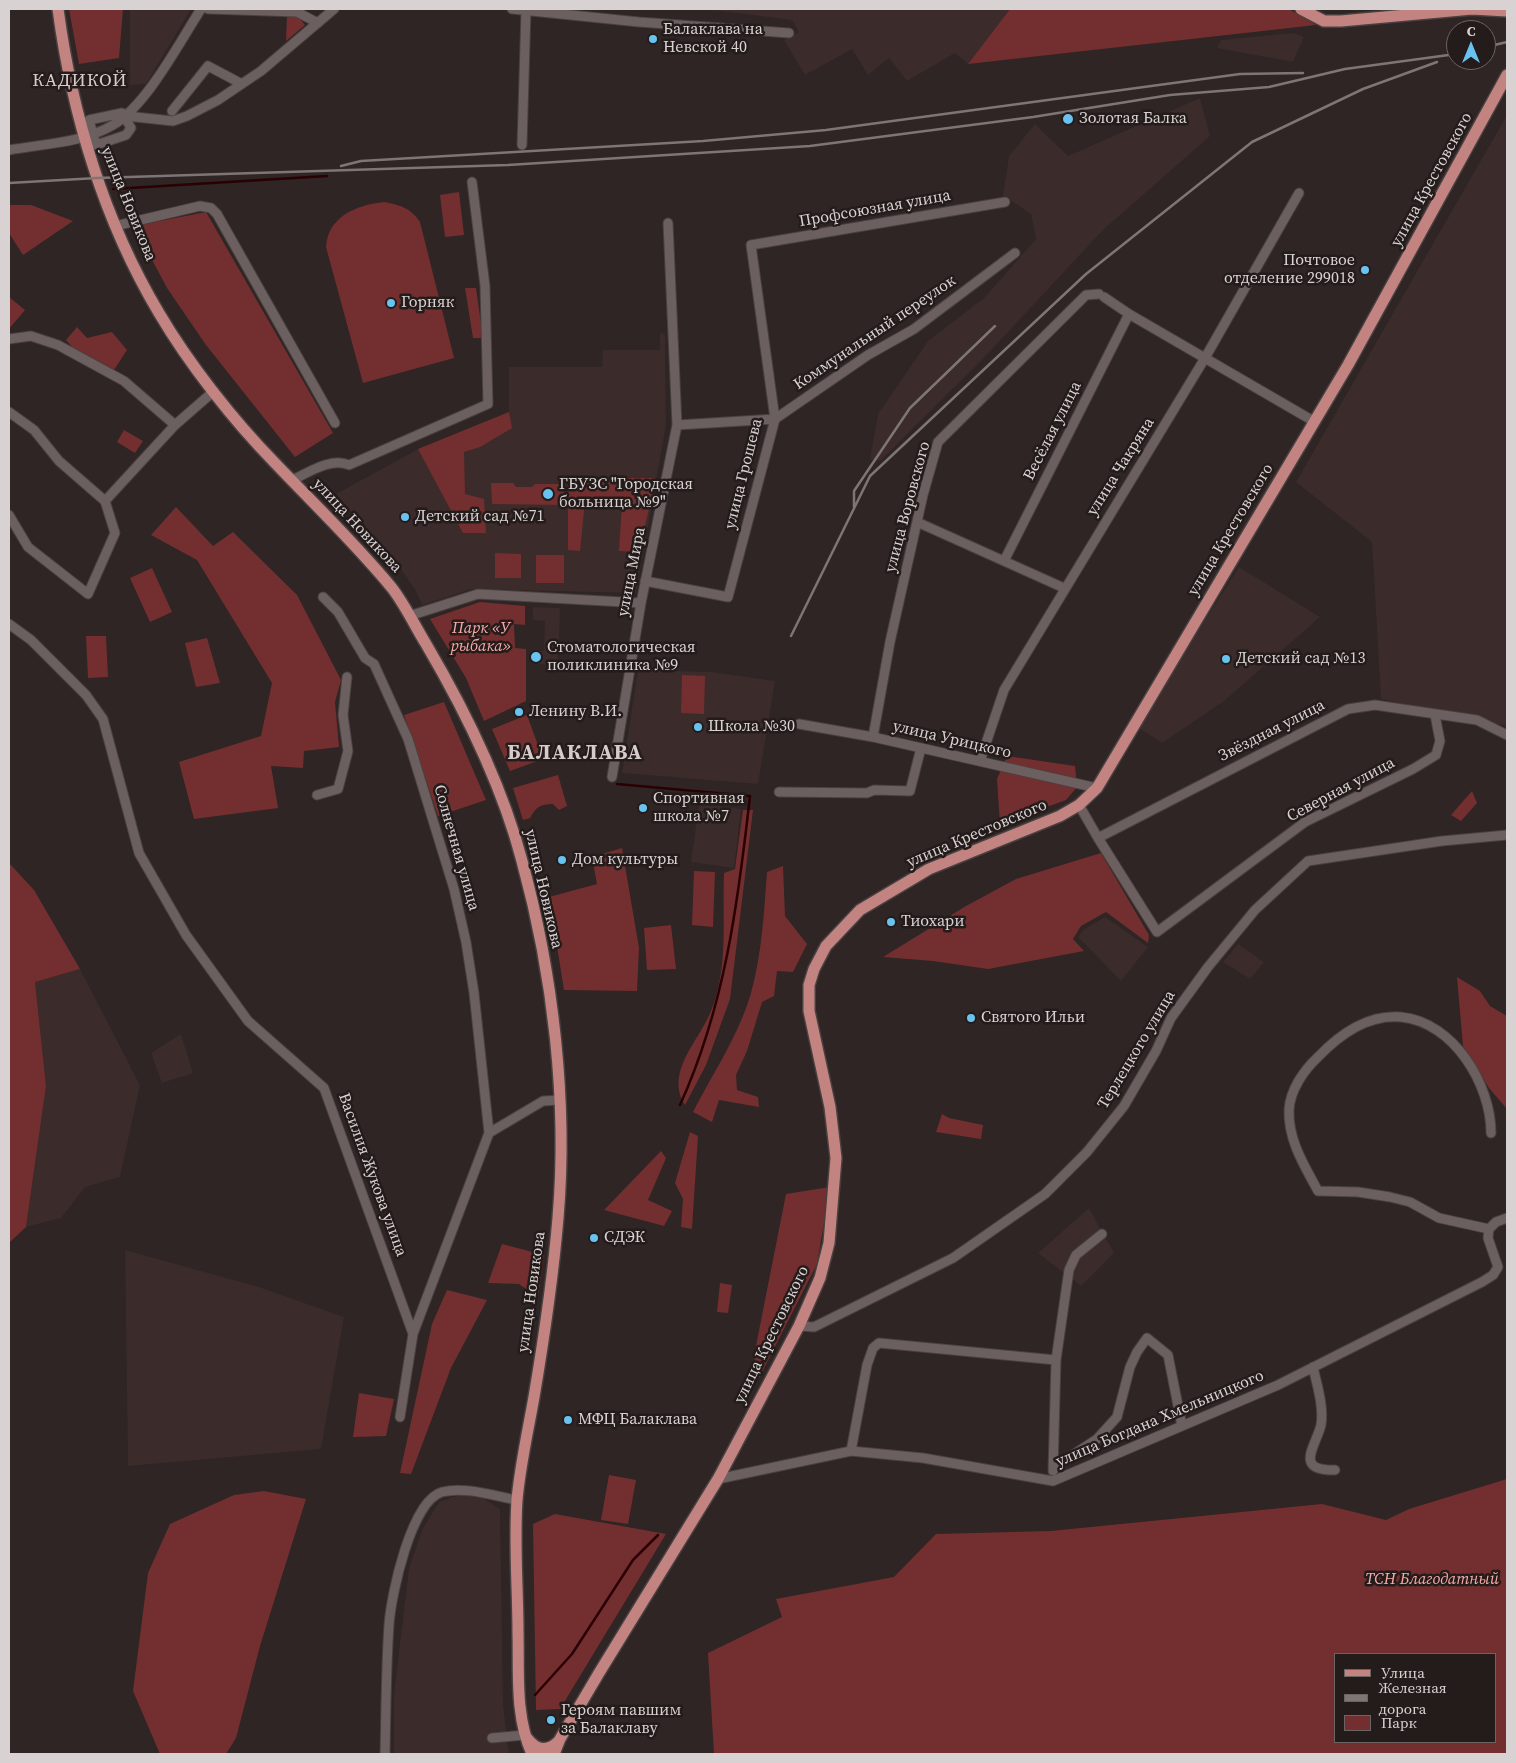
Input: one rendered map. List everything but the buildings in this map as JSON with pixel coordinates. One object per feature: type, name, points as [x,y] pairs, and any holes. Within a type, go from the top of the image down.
[{"type":"main road","name":"улица Новикова","points":[[58,9],[61,36],[88,135],[115,226],[132,264],[161,316],[214,391],[273,462],[330,517],[396,592],[447,681],[494,780],[522,860],[540,939],[552,1018],[560,1100],[558,1216],[548,1304],[517,1500],[519,1714],[532,1754]]},
{"type":"main road","points":[[1301,9],[1324,20],[1341,21],[1472,9],[1507,11]]},
{"type":"main road","name":"улица Крестовского","points":[[555,1754],[560,1740],[718,1479],[799,1326],[820,1278],[829,1243],[836,1158],[830,1106],[809,1011],[809,985],[814,969],[826,946],[860,910],[929,869],[1060,816],[1079,805],[1097,788],[1315,422],[1507,75]]},
{"type":"main road","points":[[525,1735],[534,1746],[541,1749],[552,1747],[560,1740]]},
{"type":"street","points":[[9,150],[88,135],[112,126],[125,117],[148,90],[201,9]]},
{"type":"street","points":[[208,9],[297,12],[318,23]]},
{"type":"street","points":[[125,117],[173,121],[218,100],[261,71],[334,9]]},
{"type":"street","points":[[512,9],[639,22],[789,33]]},
{"type":"street","points":[[522,145],[526,10]]},
{"type":"street","points":[[172,111],[208,66],[242,84]]},
{"type":"street","points":[[122,113],[125,117],[131,128],[126,135],[96,145],[88,135],[89,120],[122,113]]},
{"type":"street","points":[[292,480],[341,461],[349,465],[488,404],[485,286],[472,182]]},
{"type":"street","name":"улица Чакряна","points":[[980,761],[1004,690],[1205,358],[1299,193]]},
{"type":"street","name":"Профсоюзная улица","points":[[750,245],[1005,202]]},
{"type":"street","points":[[115,226],[200,206],[211,208],[217,214],[335,422]]},
{"type":"street","name":"улица Мира","points":[[612,778],[645,581],[677,425],[668,223]]},
{"type":"street","name":"улица Грошева","points":[[645,581],[728,597],[775,418],[750,245]]},
{"type":"street","name":"Коммунальный переулок","points":[[775,418],[868,355],[914,329],[1015,253]]},
{"type":"street","name":"улица Воровского","points":[[873,737],[890,642],[938,442],[1086,295],[1102,296],[1129,314]]},
{"type":"street","points":[[1129,314],[1315,422]]},
{"type":"street","name":"Весёлая улица","points":[[1004,561],[1129,314]]},
{"type":"street","points":[[10,339],[31,336],[58,345],[124,381],[175,425]]},
{"type":"street","points":[[105,501],[175,425],[214,391]]},
{"type":"street","points":[[9,412],[34,430],[59,460],[105,501],[115,533],[88,594],[28,547],[9,515]]},
{"type":"street","points":[[677,425],[775,418]]},
{"type":"street","points":[[918,522],[1064,588]]},
{"type":"street","points":[[409,616],[478,594],[641,603]]},
{"type":"street","name":"Солнечная улица","points":[[323,597],[338,612],[365,658],[374,664],[408,739],[454,890],[466,942],[489,1133]]},
{"type":"street","name":"Василия Жукова улица","points":[[9,624],[31,640],[86,694],[103,719],[139,853],[186,935],[248,1021],[324,1088],[413,1334]]},
{"type":"street","points":[[317,795],[338,789],[348,751],[343,715],[347,677]]},
{"type":"street","name":"Звёздная улица","points":[[1098,838],[1348,709],[1375,705],[1477,720],[1507,735]]},
{"type":"street","name":"Северная улица","points":[[1098,838],[1157,932],[1305,822],[1436,755],[1440,741],[1435,715]]},
{"type":"street","name":"улица Урицкого","points":[[799,724],[873,737],[1097,788]]},
{"type":"street","points":[[778,792],[867,793],[874,790],[910,791],[921,748]]},
{"type":"street","points":[[1079,805],[1098,838]]},
{"type":"street","name":"Терлецкого улица","points":[[799,1326],[814,1327],[953,1258],[1045,1194],[1087,1152],[1124,1106],[1156,1050],[1171,1018],[1208,968],[1255,910],[1308,861],[1442,841],[1507,835]]},
{"type":"street","points":[[1491,1134],[1491,1116],[1483,1091],[1469,1061],[1454,1044],[1430,1026],[1401,1017],[1380,1019],[1358,1026],[1337,1038],[1301,1075],[1289,1107],[1290,1126],[1296,1151],[1318,1191],[1358,1192],[1390,1197],[1410,1202],[1439,1218],[1489,1229],[1496,1222],[1507,1218]]},
{"type":"street","points":[[400,1417],[413,1334],[489,1133],[543,1101],[560,1100]]},
{"type":"street","name":"улица Богдана Хмельницкого","points":[[718,1479],[851,1451],[923,1458],[1053,1481],[1278,1385],[1482,1282],[1493,1275],[1498,1267],[1488,1238],[1489,1229]]},
{"type":"street","points":[[1053,1481],[1056,1360],[1069,1270],[1076,1255],[1102,1234]]},
{"type":"street","points":[[1053,1468],[1097,1439],[1117,1417],[1130,1367],[1147,1338],[1168,1355],[1182,1426]]},
{"type":"street","points":[[851,1451],[867,1365],[873,1348],[879,1343],[1056,1360]]},
{"type":"street","points":[[1313,1367],[1319,1392],[1321,1424],[1312,1443],[1310,1457],[1313,1465],[1322,1470],[1335,1470]]},
{"type":"street","points":[[385,1754],[389,1623],[396,1582],[415,1521],[431,1498],[441,1492],[473,1492],[517,1500]]},
{"type":"street","points":[[492,1738],[525,1735]]},
{"type":"shaded area","points":[[130,9],[191,9],[146,84],[130,85]]},
{"type":"shaded area","points":[[705,9],[1010,9],[968,64],[955,53],[907,81],[889,58],[868,75],[852,49],[805,75],[784,40],[799,32],[792,20]]},
{"type":"shaded area","points":[[1293,33],[1304,37],[1293,62],[1217,48],[1221,40]]},
{"type":"shaded area","points":[[1200,98],[1210,136],[1103,230],[980,362],[880,461],[870,459],[878,414],[928,341],[985,297],[1036,239],[1031,214],[1003,195],[1009,156],[1035,124],[1068,156]]},
{"type":"shaded area","points":[[1507,115],[1507,726],[1381,699],[1372,542],[1296,482]]},
{"type":"shaded area","name":"ГБУЗС \"Городская больница №9\"","points":[[660,333],[665,334],[666,425],[636,593],[471,589],[422,605],[416,591],[400,568],[336,494],[418,449],[509,412],[509,367],[602,367],[603,350],[660,350]]},
{"type":"shaded area","name":"Детский сад №13","points":[[1239,567],[1320,617],[1224,701],[1162,743],[1137,727]]},
{"type":"shaded area","points":[[533,607],[560,608],[558,665],[532,664],[533,651],[544,651],[545,621],[533,620]]},
{"type":"shaded area","name":"Школа №30","points":[[638,670],[712,672],[775,681],[758,784],[622,773]]},
{"type":"shaded area","points":[[699,804],[741,809],[734,868],[691,862]]},
{"type":"shaded area","points":[[1105,917],[1148,947],[1121,981],[1078,937],[1083,930]]},
{"type":"shaded area","points":[[1238,944],[1264,962],[1250,979],[1223,962]]},
{"type":"shaded area","points":[[80,969],[140,1085],[120,1177],[85,1187],[61,1218],[26,1227],[46,1086],[35,982]]},
{"type":"shaded area","points":[[181,1034],[193,1073],[162,1083],[151,1053]]},
{"type":"shaded area","points":[[1089,1208],[1114,1253],[1081,1286],[1038,1253]]},
{"type":"shaded area","points":[[125,1250],[259,1287],[344,1317],[321,1449],[128,1466]]},
{"type":"shaded area","points":[[462,1494],[484,1499],[500,1509],[503,1704],[509,1754],[394,1754],[394,1694],[409,1568],[422,1530],[439,1502]]},
{"type":"green space","points":[[69,9],[123,9],[119,58],[79,64]]},
{"type":"green space","points":[[1010,9],[1289,9],[1316,25],[968,64]]},
{"type":"green space","points":[[296,14],[305,25],[286,41],[287,16]]},
{"type":"green space","points":[[459,192],[464,235],[445,237],[440,195]]},
{"type":"green space","name":"Горняк","points":[[384,202],[405,208],[413,213],[420,222],[454,358],[363,383],[326,247],[332,227],[338,220],[354,209]]},
{"type":"green space","points":[[9,205],[31,205],[73,221],[23,255],[9,233]]},
{"type":"green space","points":[[206,212],[333,433],[295,457],[206,345],[167,288],[134,226]]},
{"type":"green space","points":[[465,288],[476,288],[483,338],[473,338]]},
{"type":"green space","points":[[9,297],[25,310],[9,329]]},
{"type":"green space","points":[[77,327],[87,338],[112,332],[127,350],[114,370],[74,349],[66,340]]},
{"type":"green space","points":[[509,412],[512,428],[480,447],[464,452],[465,494],[484,499],[486,533],[463,533],[418,449]]},
{"type":"green space","points":[[124,430],[143,441],[135,453],[117,442]]},
{"type":"green space","points":[[588,478],[656,478],[639,552],[619,551],[622,504],[585,501],[580,551],[568,550],[568,491]]},
{"type":"green space","points":[[491,483],[513,483],[516,487],[532,487],[535,484],[564,484],[563,505],[492,504]]},
{"type":"green space","points":[[176,507],[213,546],[233,532],[297,595],[341,680],[335,702],[339,747],[304,751],[303,768],[271,766],[278,808],[194,819],[179,762],[261,736],[272,683],[197,560],[151,535]]},
{"type":"green space","points":[[495,553],[521,554],[521,578],[495,578]]},
{"type":"green space","points":[[536,555],[564,555],[564,583],[536,583]]},
{"type":"green space","points":[[152,568],[172,612],[150,622],[130,578]]},
{"type":"green space","name":"Парк «У рыбака»","points":[[480,602],[525,606],[525,625],[514,624],[515,648],[526,649],[526,701],[484,721],[466,678],[430,619]]},
{"type":"green space","points":[[86,636],[106,636],[108,677],[88,678]]},
{"type":"green space","points":[[207,638],[220,683],[196,687],[185,643]]},
{"type":"green space","points":[[682,675],[705,676],[704,714],[681,713]]},
{"type":"green space","points":[[444,702],[486,800],[438,816],[404,715]]},
{"type":"green space","points":[[527,715],[543,759],[510,771],[492,729]]},
{"type":"green space","points":[[1007,756],[1075,766],[1077,787],[1066,800],[1000,824],[997,779]]},
{"type":"green space","points":[[558,775],[567,806],[559,810],[553,804],[545,805],[536,809],[530,818],[523,820],[513,788]]},
{"type":"green space","points":[[1472,791],[1477,803],[1461,821],[1451,815]]},
{"type":"green space","points":[[743,810],[753,810],[730,999],[706,1065],[685,1105],[680,1093],[679,1080],[681,1068],[706,1022],[717,994],[724,943],[724,873],[735,869]]},
{"type":"green space","points":[[622,848],[639,948],[637,991],[564,990],[549,897],[597,884],[592,857]]},
{"type":"green space","points":[[1101,853],[1149,935],[1148,943],[1106,912],[1081,926],[1073,939],[1084,951],[988,969],[933,961],[883,957],[966,906],[1016,879]]},
{"type":"green space","points":[[9,863],[34,890],[80,969],[35,982],[46,1086],[26,1227],[9,1243]]},
{"type":"green space","points":[[783,866],[785,916],[807,944],[793,972],[777,971],[774,996],[762,1002],[747,1051],[736,1075],[737,1090],[758,1097],[759,1107],[719,1100],[712,1122],[693,1112],[733,1039],[746,1009],[755,978],[760,948],[767,872]]},
{"type":"green space","points":[[694,871],[715,872],[713,927],[692,925]]},
{"type":"green space","points":[[671,925],[676,969],[647,970],[644,928]]},
{"type":"green space","points":[[1457,977],[1480,991],[1490,1006],[1507,1016],[1507,1109],[1489,1088],[1463,1046]]},
{"type":"green space","points":[[942,1114],[949,1118],[983,1125],[981,1139],[936,1132]]},
{"type":"green space","points":[[690,1132],[698,1136],[692,1229],[681,1227],[683,1199],[675,1183]]},
{"type":"green space","points":[[661,1151],[666,1158],[648,1200],[672,1211],[664,1226],[604,1210]]},
{"type":"green space","points":[[830,1187],[817,1264],[759,1378],[754,1356],[786,1194]]},
{"type":"green space","points":[[502,1244],[544,1255],[538,1297],[519,1284],[488,1283]]},
{"type":"green space","points":[[720,1283],[732,1285],[728,1313],[717,1312]]},
{"type":"green space","points":[[447,1290],[487,1300],[451,1368],[411,1474],[400,1473],[432,1324]]},
{"type":"green space","points":[[359,1393],[394,1399],[386,1436],[353,1437]]},
{"type":"green space","points":[[609,1475],[636,1480],[628,1524],[601,1520]]},
{"type":"green space","name":"ТСН Благодатный","points":[[1507,1479],[1507,1754],[714,1754],[708,1653],[782,1617],[776,1599],[894,1577],[936,1534],[1051,1531],[1322,1504],[1386,1520],[1409,1509]]},
{"type":"green space","points":[[264,1491],[306,1499],[260,1646],[236,1738],[226,1754],[160,1754],[133,1691],[148,1573],[170,1524],[234,1495]]},
{"type":"green space","points":[[555,1514],[666,1534],[560,1709],[536,1710],[533,1524]]},
{"type":"waterway","points":[[113,189],[327,176]]},
{"type":"waterway","points":[[617,784],[750,796],[734,915],[719,992],[695,1068],[680,1105]]},
{"type":"waterway","points":[[535,1695],[572,1654],[633,1560],[658,1535]]},
{"type":"railway","points":[[1496,45],[1507,42]]},
{"type":"railway","points":[[9,183],[97,178],[508,165],[810,146],[1033,117],[1170,95],[1269,87],[1345,69],[1446,55]]},
{"type":"railway","points":[[791,636],[870,476],[1086,274],[1252,142],[1363,89],[1437,62]]},
{"type":"railway","points":[[341,166],[361,161],[703,141],[826,130],[1240,74],[1303,73]]},
{"type":"railway","points":[[854,507],[854,491],[910,408],[995,326]]},
{"type":"place","name":"Балаклава на Невской 40","points":[[653,39]]},
{"type":"place","name":"Золотая Балка","points":[[1068,119]]},
{"type":"place","name":"Почтовое отделение 299018","points":[[1365,270]]},
{"type":"place","name":"Горняк","points":[[391,303]]},
{"type":"place","name":"ГБУЗС \"Городская больница №9\"","points":[[548,494]]},
{"type":"place","name":"Детский сад №71","points":[[405,517]]},
{"type":"place","name":"Стоматологическая поликлиника №9","points":[[536,657]]},
{"type":"place","name":"Детский сад №13","points":[[1226,659]]},
{"type":"place","name":"Ленину В.И.","points":[[519,712]]},
{"type":"place","name":"Школа №30","points":[[698,727]]},
{"type":"place","name":"Спортивная школа №7","points":[[643,808]]},
{"type":"place","name":"Дом культуры","points":[[562,860]]},
{"type":"place","name":"Тиохари","points":[[891,922]]},
{"type":"place","name":"Святого Ильи","points":[[971,1018]]},
{"type":"place","name":"СДЭК","points":[[594,1238]]},
{"type":"place","name":"МФЦ Балаклава","points":[[568,1420]]},
{"type":"place","name":"Героям павшим за Балаклаву","points":[[551,1720]]},
{"type":"district","name":"КАДИКОЙ","points":[[80,81]]},
{"type":"district","name":"БАЛАКЛАВА","points":[[575,754]]}]
